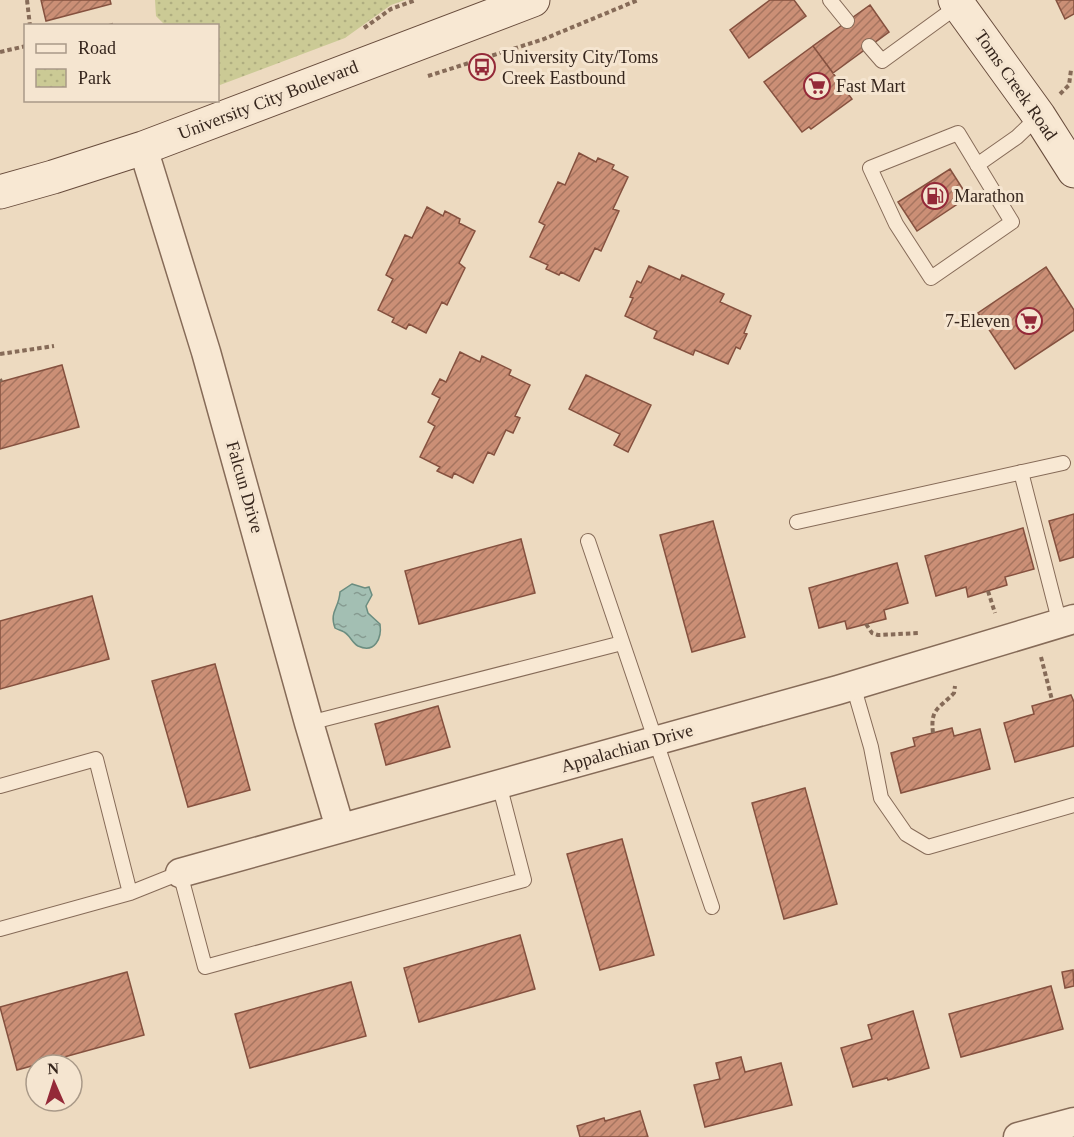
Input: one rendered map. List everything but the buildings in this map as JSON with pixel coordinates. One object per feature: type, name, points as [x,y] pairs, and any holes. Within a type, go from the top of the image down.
[{"type":"main road","name":"University City Boulevard","points":[[0,192],[143,148],[533,0]]},
{"type":"main road","name":"Toms Creek Road","points":[[957,2],[1039,116],[1074,171]]},
{"type":"street","name":"Falcun Drive","points":[[143,148],[206,352],[340,828]]},
{"type":"street","name":"Appalachian Drive","points":[[180,873],[854,685],[1056,625]]},
{"type":"street","points":[[1018,1137],[1074,1122]]},
{"type":"lane","points":[[830,0],[847,21]]},
{"type":"lane","points":[[869,46],[882,61],[957,2]]},
{"type":"lane","points":[[976,165],[1017,137],[1039,116]]},
{"type":"lane","points":[[958,133],[976,165],[1012,222],[931,278],[896,224],[870,168],[958,133]]},
{"type":"lane","points":[[797,522],[1063,463]]},
{"type":"lane","points":[[1021,472],[1056,625]]},
{"type":"lane","points":[[588,541],[712,907]]},
{"type":"lane","points":[[309,723],[622,643]]},
{"type":"lane","points":[[854,685],[871,747],[881,798],[906,834],[928,847],[1074,805]]},
{"type":"lane","points":[[0,786],[96,759],[130,893]]},
{"type":"lane","points":[[0,930],[130,893],[180,873],[205,967],[524,880],[499,784]]},
{"type":"path","points":[[27,0],[30,24]]},
{"type":"path","points":[[0,52],[24,46]]},
{"type":"path","points":[[1069,84],[1071,70]]},
{"type":"path","points":[[0,354],[54,346]]},
{"type":"path","points":[[1052,700],[1056,625]]},
{"type":"path","points":[[933,733],[933,715],[939,705],[954,693],[954,655]]},
{"type":"green space","points":[[155,0],[405,0],[391,5],[345,38],[220,85],[219,24],[164,24],[156,16]]},
{"type":"water","points":[[352,584],[369,587],[372,595],[366,606],[368,613],[380,624],[378,639],[369,648],[356,645],[346,633],[335,628],[333,622],[340,592]]},
{"type":"place","name":"University City/Toms Creek Eastbound","points":[[482,67]]},
{"type":"place","name":"Fast Mart","points":[[817,86]]},
{"type":"place","name":"Marathon","points":[[935,196]]},
{"type":"place","name":"7-Eleven","points":[[1029,321]]}]
